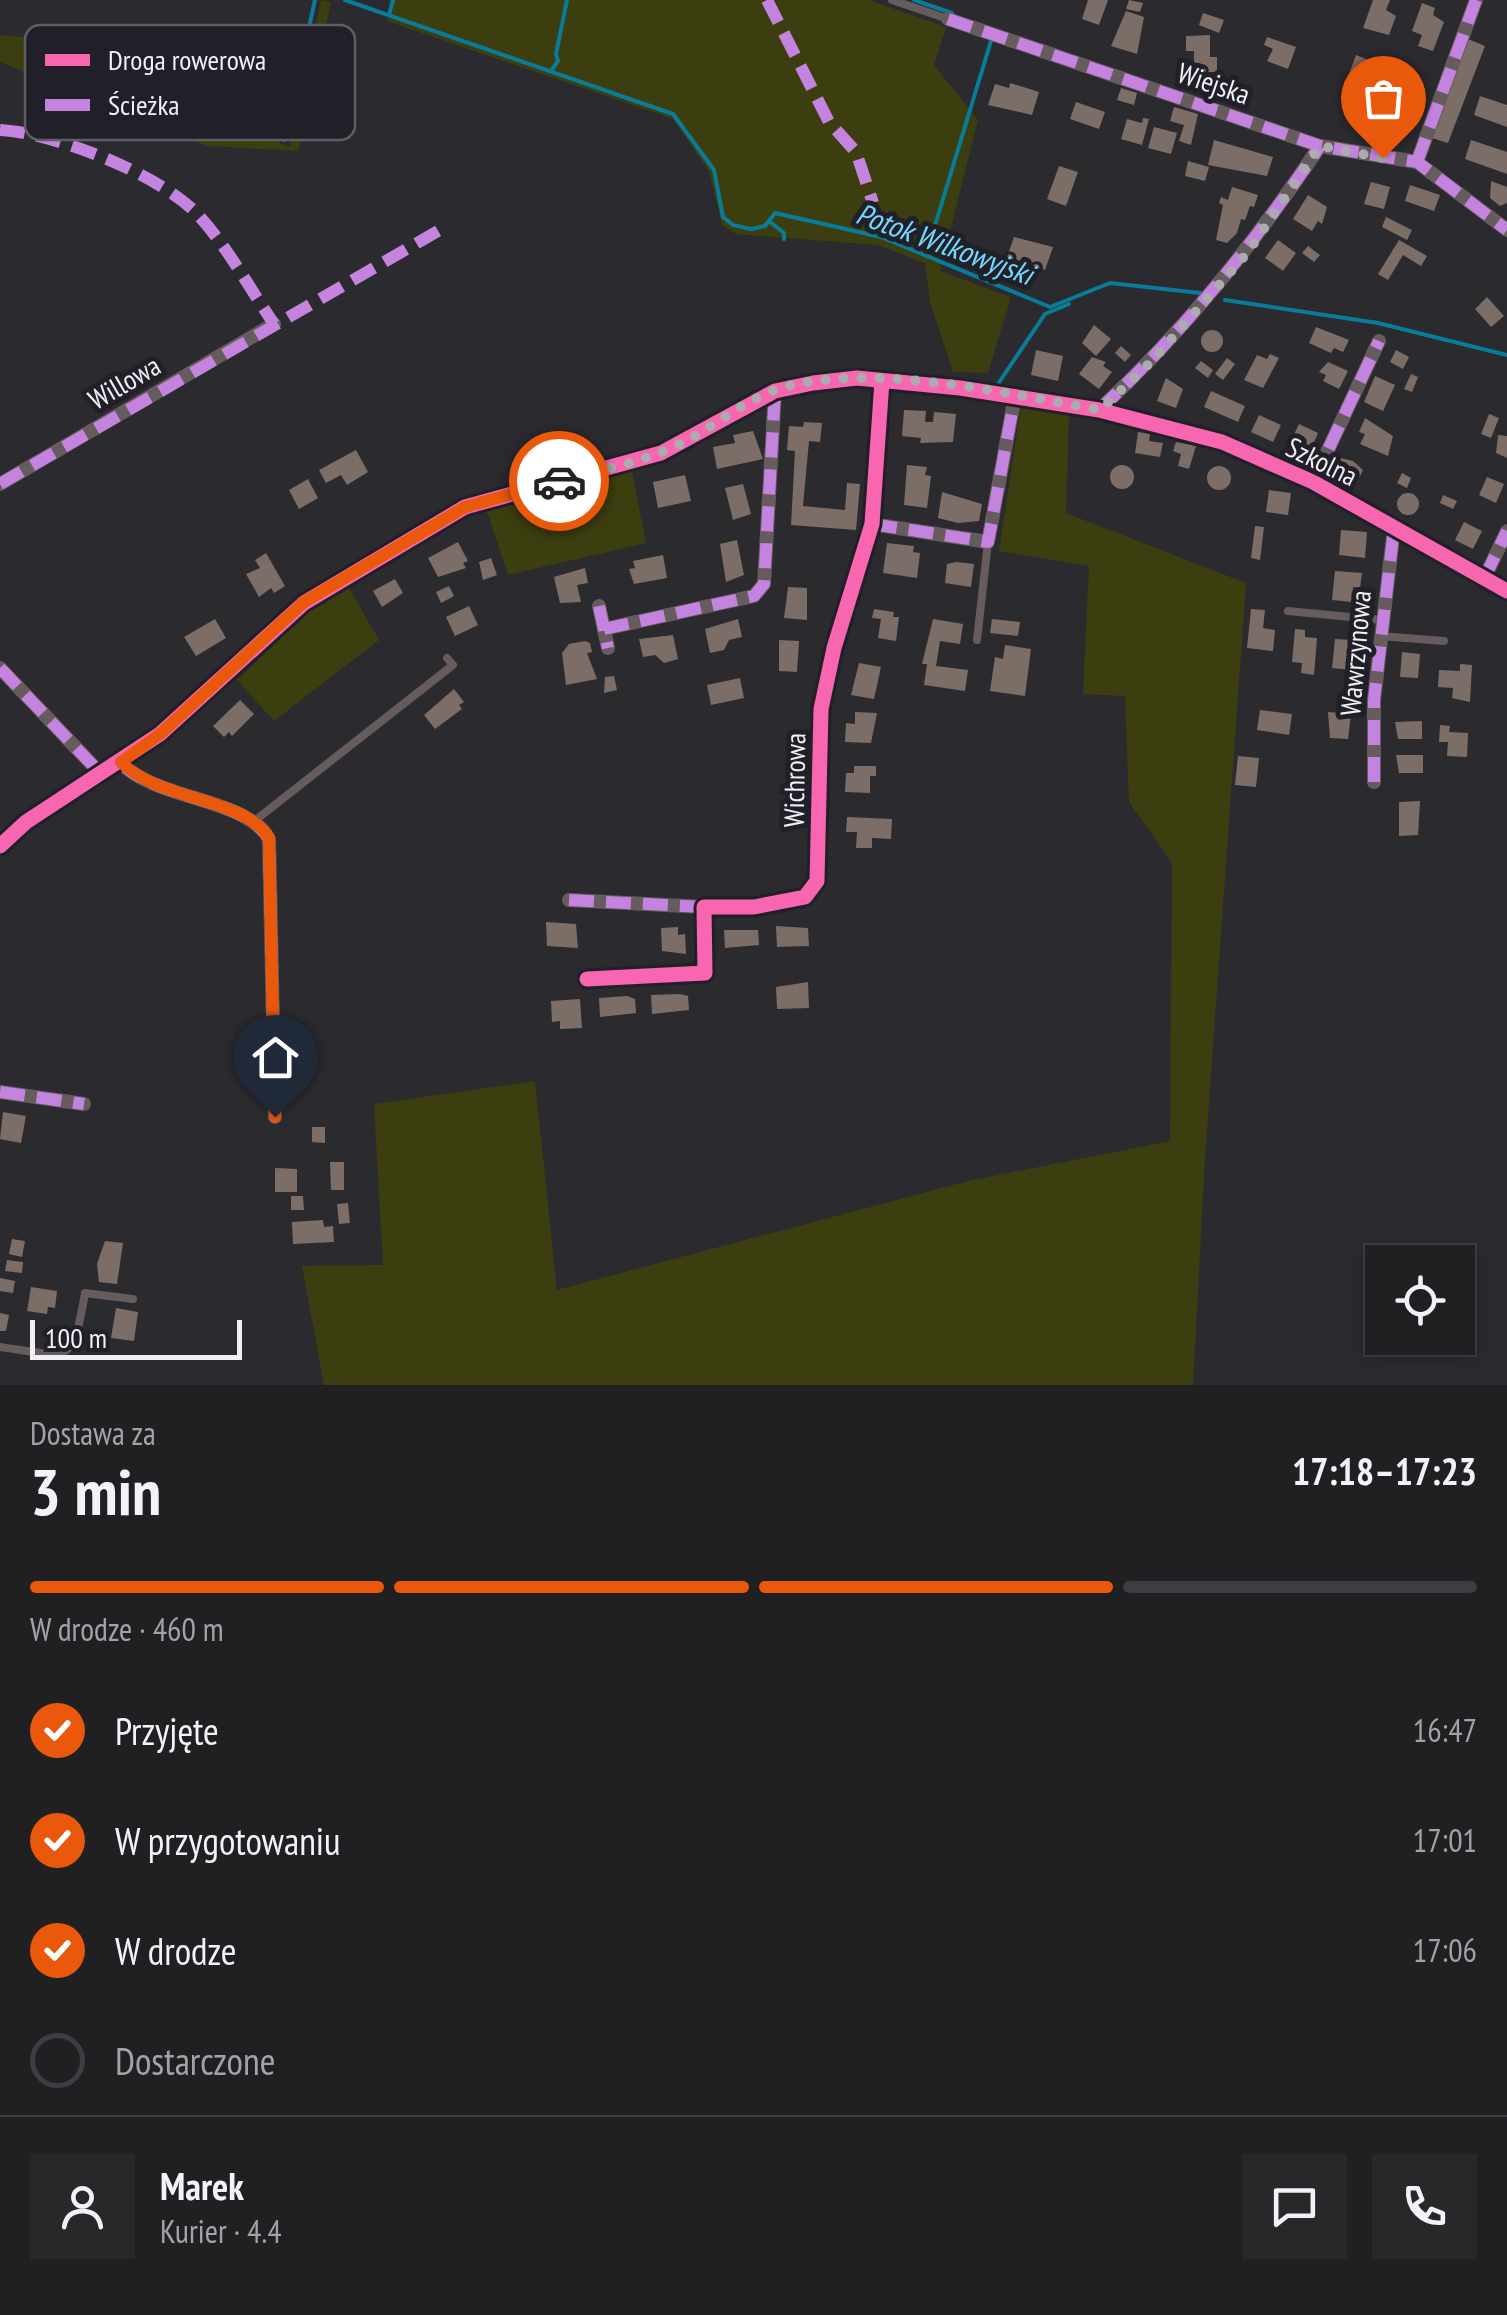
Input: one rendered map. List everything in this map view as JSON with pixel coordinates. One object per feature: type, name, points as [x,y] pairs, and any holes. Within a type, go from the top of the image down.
[{"type":"street","points":[[1417,162],[1476,0]]},
{"type":"street","name":"Wiejska","points":[[948,20],[1320,146],[1417,162],[1507,230]]},
{"type":"street","points":[[1100,410],[1152,361],[1248,252],[1320,146]]},
{"type":"street","name":"Willowa","points":[[0,484],[274,324]]},
{"type":"street","points":[[1313,482],[1379,341]]},
{"type":"street","name":"Szkolna","points":[[775,390],[857,378],[882,380],[1100,410],[1222,442],[1313,482],[1507,591]]},
{"type":"street","name":"Wichrowa","points":[[568,900],[754,907],[805,898],[817,881],[820,710],[834,648],[872,524],[882,380]]},
{"type":"street","points":[[604,629],[754,596],[764,584],[775,390]]},
{"type":"street","points":[[0,846],[26,822],[160,734],[304,602],[465,507],[661,452],[775,390]]},
{"type":"street","points":[[872,524],[988,542],[1015,396]]},
{"type":"street","name":"Wawrzynowa","points":[[1374,782],[1374,700],[1394,528]]},
{"type":"street","points":[[1484,579],[1507,531]]},
{"type":"street","points":[[599,606],[608,648]]},
{"type":"street","points":[[0,668],[102,774]]},
{"type":"street","points":[[121,762],[144,781],[253,822],[266,832],[270,846],[275,1117]]},
{"type":"street","points":[[586,979],[704,973],[704,907]]},
{"type":"street","points":[[0,1092],[84,1104]]},
{"type":"lane","name":"Wiejska","points":[[892,0],[948,20]]},
{"type":"lane","points":[[977,640],[988,542]]},
{"type":"lane","points":[[1288,610],[1382,620]]},
{"type":"lane","points":[[1380,636],[1444,641]]},
{"type":"lane","points":[[253,822],[453,665],[448,658]]},
{"type":"lane","points":[[0,1347],[58,1355],[69,1352],[76,1346],[85,1293],[133,1300]]},
{"type":"shaded area","points":[[321,0],[331,2],[326,25],[316,25]]},
{"type":"shaded area","points":[[392,0],[869,0],[946,27],[934,65],[978,120],[940,271],[1011,297],[988,373],[953,372],[930,302],[925,263],[877,245],[736,234],[722,225],[709,171],[673,119],[387,21]]},
{"type":"shaded area","points":[[0,35],[25,37],[25,72],[0,62]]},
{"type":"shaded area","points":[[192,140],[281,140],[280,144],[290,147],[291,140],[300,140],[298,151],[207,146]]},
{"type":"shaded area","points":[[1021,406],[1069,413],[1066,513],[1246,583],[1193,1385],[324,1385],[302,1266],[383,1265],[374,1104],[535,1081],[557,1290],[968,1181],[1170,1141],[1172,863],[1129,802],[1125,696],[1083,694],[1089,566],[999,551]]},
{"type":"shaded area","points":[[631,467],[646,543],[508,575],[486,508]]},
{"type":"shaded area","points":[[346,583],[379,640],[274,721],[237,680],[309,611]]},
{"type":"building","points":[[1088,0],[1108,0],[1099,25],[1082,19]]},
{"type":"building","points":[[1129,0],[1143,3],[1140,12],[1126,9]]},
{"type":"building","points":[[1373,0],[1390,0],[1386,10],[1396,16],[1389,35],[1363,28]]},
{"type":"building","points":[[1422,3],[1435,8],[1433,15],[1444,22],[1433,51],[1418,46],[1422,35],[1412,31]]},
{"type":"building","points":[[1126,11],[1144,17],[1137,54],[1111,46]]},
{"type":"building","points":[[1203,13],[1224,20],[1219,33],[1199,25]]},
{"type":"building","points":[[1210,35],[1210,57],[1217,57],[1217,72],[1194,72],[1194,51],[1186,51],[1186,36]]},
{"type":"building","points":[[1267,37],[1296,47],[1288,69],[1267,61],[1273,49],[1264,45]]},
{"type":"building","points":[[1468,39],[1485,46],[1448,143],[1432,138]]},
{"type":"building","points":[[1356,55],[1379,64],[1365,86],[1347,79]]},
{"type":"building","points":[[1403,73],[1417,79],[1410,108],[1406,107],[1402,115],[1384,108]]},
{"type":"building","points":[[1010,83],[1039,92],[1032,115],[988,105],[995,84],[1009,88]]},
{"type":"building","points":[[1121,88],[1137,93],[1134,105],[1117,100]]},
{"type":"building","points":[[1480,96],[1507,105],[1507,127],[1474,115]]},
{"type":"building","points":[[1351,101],[1372,109],[1366,125],[1345,117]]},
{"type":"building","points":[[1076,102],[1105,112],[1099,129],[1070,119]]},
{"type":"building","points":[[1174,107],[1198,114],[1191,145],[1179,141],[1184,125],[1170,121]]},
{"type":"building","points":[[1143,118],[1149,119],[1142,145],[1121,139],[1127,119],[1142,123]]},
{"type":"building","points":[[1154,127],[1177,133],[1171,154],[1148,148]]},
{"type":"building","points":[[1214,140],[1273,157],[1267,176],[1208,165]]},
{"type":"building","points":[[1471,140],[1507,152],[1507,174],[1465,159]]},
{"type":"building","points":[[1188,161],[1209,167],[1205,181],[1185,176]]},
{"type":"building","points":[[1059,166],[1078,172],[1066,206],[1047,199]]},
{"type":"building","points":[[1491,181],[1507,187],[1507,203],[1500,206],[1490,198]]},
{"type":"building","points":[[1371,182],[1390,187],[1384,209],[1364,204]]},
{"type":"building","points":[[1410,185],[1440,195],[1434,211],[1405,201]]},
{"type":"building","points":[[1232,187],[1258,195],[1254,207],[1250,206],[1237,233],[1227,243],[1216,240],[1223,205],[1219,203],[1221,197],[1228,200]]},
{"type":"building","points":[[1308,195],[1327,207],[1322,224],[1318,221],[1312,231],[1293,219]]},
{"type":"building","points":[[1386,217],[1412,230],[1407,240],[1382,227]]},
{"type":"building","points":[[1014,237],[1053,247],[1045,270],[1007,257]]},
{"type":"building","points":[[1278,240],[1296,253],[1283,271],[1265,258]]},
{"type":"building","points":[[1399,240],[1427,256],[1421,266],[1403,255],[1388,280],[1378,274]]},
{"type":"building","points":[[1308,246],[1320,255],[1314,262],[1302,253]]},
{"type":"building","points":[[990,257],[1010,263],[1005,279],[985,273]]},
{"type":"building","points":[[1487,297],[1504,316],[1491,327],[1475,309]]},
{"type":"building","points":[[1094,325],[1111,339],[1096,356],[1082,343]]},
{"type":"building","points":[[1316,327],[1349,340],[1343,352],[1334,348],[1331,353],[1309,343]]},
{"type":"building","points":[[1212,330],[1220,333],[1220,349],[1212,352],[1204,349],[1201,341],[1204,333]]},
{"type":"building","points":[[1121,346],[1131,355],[1125,362],[1115,353]]},
{"type":"building","points":[[1036,350],[1063,356],[1058,381],[1031,375]]},
{"type":"building","points":[[1396,350],[1409,357],[1403,369],[1390,362]]},
{"type":"building","points":[[1270,354],[1279,358],[1263,388],[1244,380],[1257,355],[1267,359]]},
{"type":"building","points":[[1092,357],[1106,362],[1103,366],[1112,372],[1099,389],[1079,374]]},
{"type":"building","points":[[1227,358],[1235,364],[1223,380],[1215,374]]},
{"type":"building","points":[[1201,361],[1213,370],[1208,378],[1195,368]]},
{"type":"building","points":[[1328,362],[1348,371],[1339,389],[1323,381],[1326,375],[1319,372]]},
{"type":"building","points":[[1411,374],[1418,377],[1412,392],[1404,389]]},
{"type":"building","points":[[1375,376],[1395,385],[1383,411],[1364,402]]},
{"type":"building","points":[[1166,378],[1183,389],[1176,408],[1157,401]]},
{"type":"building","points":[[1211,391],[1245,406],[1238,422],[1204,407]]},
{"type":"building","points":[[904,410],[926,411],[925,422],[933,422],[934,412],[956,414],[953,442],[920,443],[921,438],[902,436]]},
{"type":"building","points":[[1489,414],[1499,418],[1491,438],[1481,434]]},
{"type":"building","points":[[1259,415],[1281,425],[1273,442],[1251,432]]},
{"type":"building","points":[[1365,418],[1393,436],[1388,456],[1360,444],[1365,434],[1359,432]]},
{"type":"building","points":[[804,422],[822,423],[820,442],[809,441],[803,506],[845,510],[847,483],[860,484],[856,530],[791,525],[795,451],[787,450],[789,426],[803,427]]},
{"type":"building","points":[[1299,424],[1318,433],[1309,454],[1289,445]]},
{"type":"building","points":[[753,431],[763,459],[717,469],[713,447],[735,443],[733,435]]},
{"type":"building","points":[[1138,432],[1150,434],[1149,441],[1163,443],[1160,457],[1135,453]]},
{"type":"building","points":[[1498,435],[1507,436],[1507,458],[1496,453]]},
{"type":"building","points":[[1176,442],[1196,446],[1189,469],[1178,466],[1181,454],[1173,451]]},
{"type":"building","points":[[356,450],[368,472],[347,485],[341,475],[326,483],[319,470]]},
{"type":"building","points":[[1336,457],[1353,461],[1363,470],[1356,484],[1328,475]]},
{"type":"building","points":[[907,465],[927,467],[925,475],[931,476],[927,508],[904,505]]},
{"type":"building","points":[[1122,465],[1131,468],[1131,486],[1122,489],[1113,486],[1110,477],[1113,468]]},
{"type":"building","points":[[1219,466],[1231,478],[1219,490],[1207,478]]},
{"type":"building","points":[[1402,473],[1411,478],[1407,488],[1397,483]]},
{"type":"building","points":[[685,475],[691,501],[658,508],[653,482]]},
{"type":"building","points":[[1487,477],[1504,484],[1496,503],[1479,495]]},
{"type":"building","points":[[308,479],[318,498],[299,509],[289,490]]},
{"type":"building","points":[[743,484],[751,514],[733,520],[725,488]]},
{"type":"building","points":[[1269,490],[1291,493],[1288,515],[1266,512]]},
{"type":"building","points":[[942,492],[982,504],[979,521],[958,523],[938,518]]},
{"type":"building","points":[[1408,493],[1416,496],[1416,512],[1408,515],[1400,512],[1397,504],[1400,496]]},
{"type":"building","points":[[1443,495],[1457,501],[1453,509],[1440,503]]},
{"type":"building","points":[[1464,522],[1482,531],[1473,549],[1455,540]]},
{"type":"building","points":[[1255,526],[1264,527],[1260,560],[1251,558]]},
{"type":"building","points":[[1341,530],[1367,532],[1365,558],[1339,555]]},
{"type":"building","points":[[737,540],[744,575],[726,582],[720,544]]},
{"type":"building","points":[[458,542],[468,561],[463,563],[466,568],[438,577],[428,558]]},
{"type":"building","points":[[887,543],[914,546],[913,552],[920,553],[917,578],[883,573]]},
{"type":"building","points":[[266,553],[285,586],[274,593],[271,588],[259,597],[246,574],[260,568],[255,560]]},
{"type":"building","points":[[663,555],[667,578],[634,584],[629,569],[635,568],[633,561]]},
{"type":"building","points":[[491,558],[497,575],[483,580],[479,562]]},
{"type":"building","points":[[947,564],[974,564],[971,587],[945,583]]},
{"type":"building","points":[[585,568],[588,583],[577,585],[581,602],[560,603],[554,577]]},
{"type":"building","points":[[1335,571],[1362,573],[1360,588],[1353,587],[1352,602],[1332,600]]},
{"type":"building","points":[[395,579],[403,593],[382,607],[373,591]]},
{"type":"building","points":[[449,586],[454,596],[441,603],[436,592]]},
{"type":"building","points":[[788,587],[807,588],[807,620],[784,618]]},
{"type":"building","points":[[469,606],[478,625],[455,636],[446,617]]},
{"type":"building","points":[[874,609],[894,612],[893,617],[899,617],[896,641],[878,638],[881,619],[872,618]]},
{"type":"building","points":[[1251,609],[1265,610],[1263,628],[1275,630],[1273,651],[1247,648]]},
{"type":"building","points":[[215,619],[226,638],[196,656],[184,637]]},
{"type":"building","points":[[738,619],[742,637],[729,640],[724,650],[710,653],[705,629]]},
{"type":"building","points":[[933,619],[963,624],[960,644],[940,641],[936,666],[968,670],[965,691],[924,685],[927,664],[922,664]]},
{"type":"building","points":[[992,619],[1020,622],[1018,636],[990,633]]},
{"type":"building","points":[[1295,629],[1305,630],[1305,637],[1317,638],[1314,675],[1301,673],[1302,663],[1292,662]]},
{"type":"building","points":[[673,635],[678,659],[664,663],[655,655],[643,657],[639,639]]},
{"type":"building","points":[[1335,639],[1353,640],[1351,670],[1332,668]]},
{"type":"building","points":[[779,640],[799,641],[797,672],[779,671]]},
{"type":"building","points":[[590,643],[592,652],[587,653],[597,679],[566,685],[562,653],[569,644]]},
{"type":"building","points":[[1005,645],[1031,649],[1025,696],[990,691],[995,657],[1003,659]]},
{"type":"building","points":[[1402,652],[1420,654],[1418,678],[1400,677]]},
{"type":"building","points":[[859,663],[881,667],[874,699],[851,695]]},
{"type":"building","points":[[1460,664],[1472,665],[1470,702],[1452,698],[1453,688],[1438,687],[1439,670],[1460,671]]},
{"type":"building","points":[[614,676],[617,690],[604,693],[605,677]]},
{"type":"building","points":[[740,678],[744,698],[711,705],[707,685]]},
{"type":"building","points":[[454,689],[464,702],[459,705],[462,709],[435,729],[424,715]]},
{"type":"building","points":[[240,700],[254,714],[232,736],[229,732],[224,737],[213,726]]},
{"type":"building","points":[[1260,710],[1292,714],[1289,735],[1257,730]]},
{"type":"building","points":[[855,712],[877,713],[871,743],[845,742],[846,723],[855,724]]},
{"type":"building","points":[[1328,712],[1351,714],[1348,739],[1330,738]]},
{"type":"building","points":[[1422,721],[1422,739],[1398,739],[1395,722]]},
{"type":"building","points":[[1440,725],[1450,726],[1449,732],[1468,733],[1467,757],[1447,756],[1448,742],[1439,742]]},
{"type":"building","points":[[1396,755],[1423,755],[1423,773],[1399,773]]},
{"type":"building","points":[[1238,756],[1259,758],[1256,787],[1235,785]]},
{"type":"building","points":[[854,766],[876,766],[876,776],[870,776],[870,793],[845,792],[846,773],[854,773]]},
{"type":"building","points":[[1420,801],[1418,835],[1399,836],[1399,802]]},
{"type":"building","points":[[847,817],[892,819],[891,839],[872,838],[872,848],[856,848],[857,832],[846,832]]},
{"type":"building","points":[[546,922],[576,924],[578,948],[547,946]]},
{"type":"building","points":[[776,926],[808,928],[809,946],[777,947]]},
{"type":"building","points":[[678,927],[678,935],[685,934],[686,954],[662,951],[661,928]]},
{"type":"building","points":[[724,930],[758,930],[759,945],[725,948]]},
{"type":"building","points":[[808,982],[809,1008],[777,1009],[776,987]]},
{"type":"building","points":[[651,995],[688,996],[689,1010],[652,1014]]},
{"type":"building","points":[[599,998],[635,999],[636,1013],[600,1017]]},
{"type":"building","points":[[580,999],[582,1028],[560,1029],[560,1021],[552,1022],[551,1001]]},
{"type":"building","points":[[3,1112],[26,1116],[21,1143],[0,1139]]},
{"type":"building","points":[[312,1127],[325,1127],[325,1143],[312,1142]]},
{"type":"building","points":[[330,1162],[344,1162],[344,1190],[331,1190]]},
{"type":"building","points":[[275,1168],[297,1169],[297,1192],[275,1192]]},
{"type":"building","points":[[291,1196],[303,1196],[304,1210],[291,1210]]},
{"type":"building","points":[[348,1203],[350,1223],[339,1224],[337,1204]]},
{"type":"building","points":[[323,1220],[324,1227],[333,1226],[334,1242],[293,1244],[292,1222]]},
{"type":"building","points":[[12,1239],[25,1241],[22,1257],[9,1254]]},
{"type":"building","points":[[105,1241],[123,1243],[117,1284],[99,1282],[97,1264]]},
{"type":"building","points":[[7,1260],[23,1262],[22,1273],[5,1271]]},
{"type":"building","points":[[0,1278],[15,1281],[13,1293],[0,1291]]},
{"type":"building","points":[[31,1287],[57,1291],[55,1308],[48,1307],[47,1314],[27,1311]]},
{"type":"building","points":[[116,1308],[138,1312],[134,1341],[111,1338]]},
{"type":"building","points":[[0,1313],[9,1315],[6,1331],[0,1331]]},
{"type":"waterway","points":[[309,25],[315,0]]},
{"type":"waterway","name":"Potok Wilkowyjski","points":[[345,0],[673,114],[714,170],[723,217],[733,225],[751,229],[765,226],[775,213],[881,237],[1050,307],[1110,283],[1200,293]]},
{"type":"waterway","points":[[389,15],[393,0]]},
{"type":"waterway","points":[[551,71],[558,61],[556,54],[567,0]]},
{"type":"waterway","points":[[914,0],[952,13]]},
{"type":"waterway","points":[[926,255],[991,41]]},
{"type":"waterway","points":[[769,221],[784,233],[784,239]]},
{"type":"waterway","name":"Potok Wilkowyjski","points":[[1225,300],[1378,323],[1507,355]]},
{"type":"waterway","points":[[998,384],[1045,314],[1069,304]]},
{"type":"marked path","points":[[767,0],[829,122],[856,152],[873,203]]},
{"type":"marked path","points":[[1417,162],[1476,0]]},
{"type":"marked path","points":[[948,19],[1320,146],[1417,162],[1507,230]]},
{"type":"marked path","points":[[0,130],[25,133]]},
{"type":"marked path","points":[[52,140],[135,172],[183,201],[220,242],[274,324]]},
{"type":"marked path","points":[[1099,410],[1217,284],[1320,146]]},
{"type":"marked path","points":[[0,484],[443,228]]},
{"type":"marked path","points":[[1313,482],[1379,341]]},
{"type":"marked path","points":[[604,629],[754,596],[764,584],[775,391]]},
{"type":"marked path","points":[[872,524],[988,542],[1015,396]]},
{"type":"marked path","points":[[1374,782],[1374,700],[1394,528]]},
{"type":"marked path","points":[[1484,579],[1507,531]]},
{"type":"marked path","points":[[599,606],[608,648]]},
{"type":"marked path","points":[[0,668],[102,775]]},
{"type":"marked path","points":[[121,763],[156,785],[242,815],[258,825],[269,839],[275,1117]]},
{"type":"marked path","points":[[569,900],[704,907]]},
{"type":"marked path","points":[[0,1092],[84,1104]]},
{"type":"cycle path","points":[[0,846],[26,822],[160,734],[304,603],[465,507],[661,453],[775,391],[813,383],[857,378],[960,388],[1099,410],[1222,442],[1313,482],[1507,591]]},
{"type":"cycle path","points":[[587,979],[705,973],[704,907],[754,907],[805,897],[817,881],[821,709],[834,648],[872,524],[882,381]]},
{"type":"way so far","points":[[559,481],[661,452],[775,390],[812,382],[857,378],[960,388],[1100,410],[1152,361],[1248,252],[1320,146],[1383,158]]},
{"type":"route","points":[[275,1117],[269,838],[253,822],[144,781],[121,762],[160,734],[304,602],[465,507],[559,481]]}]
